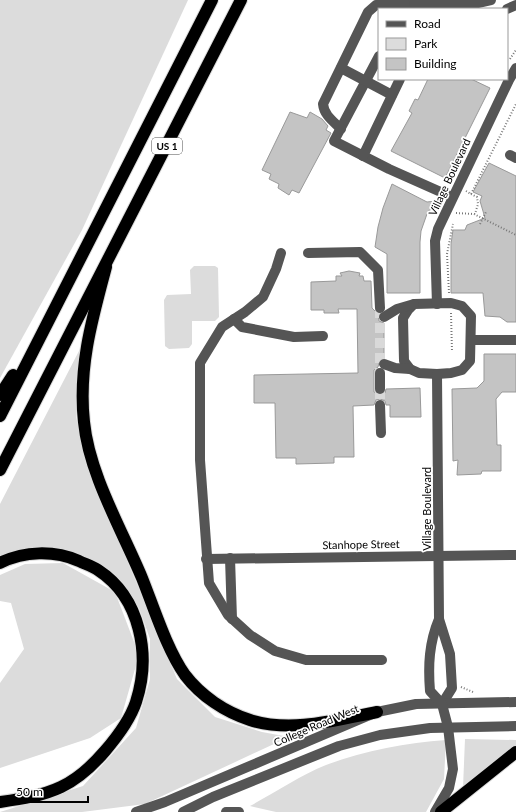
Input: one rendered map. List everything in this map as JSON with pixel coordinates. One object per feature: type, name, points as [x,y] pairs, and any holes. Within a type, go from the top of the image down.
[{"type":"highway","name":"US 1","points":[[0,416],[212,0]]},
{"type":"highway","name":"US 1","points":[[0,470],[69,335],[106,267],[241,0]]},
{"type":"highway","points":[[106,267],[87,340],[82,382],[84,424],[95,471],[172,651],[185,675],[202,695],[225,709],[250,720],[275,725],[312,724],[377,712]]},
{"type":"highway","points":[[0,395],[42,331]]},
{"type":"highway","points":[[0,563],[38,553],[66,556],[98,570],[117,586],[133,610],[141,635],[143,666],[136,703],[119,735],[92,766],[62,787],[28,798],[0,802]]},
{"type":"highway","points":[[441,812],[516,752]]},
{"type":"street","points":[[341,129],[324,111],[323,104],[372,7],[381,4],[404,6],[468,7],[491,0]]},
{"type":"street","points":[[378,58],[334,141],[452,198]]},
{"type":"street","points":[[341,68],[392,95]]},
{"type":"street","name":"Village Boulevard","points":[[437,304],[435,241],[441,220],[516,68]]},
{"type":"street","points":[[363,156],[400,80]]},
{"type":"street","points":[[308,253],[360,252],[378,270],[381,308],[389,312],[414,304],[451,303],[462,306],[471,316],[470,361],[462,370],[438,374],[419,373],[410,369],[395,368],[384,364]]},
{"type":"street","points":[[281,253],[276,270],[263,297],[222,327],[200,363],[200,460],[206,559],[209,583],[228,615],[250,635],[275,651],[306,660],[382,660]]},
{"type":"street","points":[[410,369],[404,361],[403,318],[414,304]]},
{"type":"street","points":[[234,319],[242,327],[294,337],[323,336]]},
{"type":"street","points":[[471,340],[516,340]]},
{"type":"street","name":"Village Boulevard","points":[[438,374],[439,619],[450,654],[452,688],[442,704]]},
{"type":"street","points":[[380,376],[380,389]]},
{"type":"street","points":[[380,405],[381,433]]},
{"type":"street","name":"Stanhope Street","points":[[206,559],[516,555]]},
{"type":"street","points":[[230,558],[232,619]]},
{"type":"street","name":"Village Boulevard","points":[[435,812],[449,788],[453,768],[448,727],[442,704],[430,691],[429,653],[432,635],[439,619]]},
{"type":"street","name":"College Road West","points":[[136,812],[165,802],[377,712],[416,704],[516,702]]},
{"type":"street","points":[[183,812],[213,797],[339,746],[380,735],[430,728],[516,726]]},
{"type":"street","points":[[226,812],[239,812]]},
{"type":"path","points":[[508,63],[516,50]]},
{"type":"path","points":[[471,194],[516,104]]},
{"type":"path","points":[[464,194],[466,191],[476,197],[478,204],[475,214]]},
{"type":"path","points":[[452,352],[451,303],[447,254],[457,208]]},
{"type":"path","points":[[480,224],[486,212]]},
{"type":"path","points":[[455,213],[475,214],[516,235]]},
{"type":"green space","points":[[0,0],[188,0],[82,230],[0,378]]},
{"type":"green space","points":[[194,266],[215,266],[218,268],[219,317],[215,321],[192,321],[192,344],[189,348],[169,349],[165,346],[164,300],[167,295],[191,294],[190,270]]},
{"type":"green space","points":[[80,349],[76,417],[91,475],[177,679],[215,717],[262,732],[289,737],[145,804],[82,812],[0,812],[83,786],[136,728],[150,679],[150,639],[139,608],[118,578],[82,556],[0,559],[0,504]]},
{"type":"green space","points":[[63,563],[115,592],[139,655],[121,718],[90,738],[0,768],[0,683],[24,649],[11,603],[0,601],[0,575],[25,564]]},
{"type":"green space","points":[[465,739],[516,740],[516,750],[463,788]]},
{"type":"green space","points":[[446,740],[444,779],[426,812],[276,812],[250,806],[307,774],[340,760],[385,748]]},
{"type":"building","points":[[428,80],[473,80],[490,88],[445,178],[391,151],[412,113],[409,111],[415,99],[418,100]]},
{"type":"building","points":[[290,112],[307,118],[310,112],[322,119],[328,126],[326,130],[331,133],[299,193],[292,190],[289,195],[278,188],[279,184],[269,179],[271,174],[262,170]]},
{"type":"building","points":[[489,163],[516,176],[516,322],[507,322],[500,317],[485,316],[483,293],[451,293],[451,244],[453,230],[465,230],[467,225],[485,218],[480,201],[482,196],[473,192]]},
{"type":"building","points":[[392,184],[427,202],[436,201],[434,208],[428,211],[421,231],[420,293],[387,293],[387,254],[375,247],[383,208]]},
{"type":"building","points":[[349,271],[360,273],[359,276],[363,276],[364,281],[371,281],[372,308],[378,314],[379,321],[384,323],[384,358],[380,359],[378,367],[374,370],[374,392],[380,395],[385,393],[386,389],[420,388],[421,417],[390,417],[390,405],[386,405],[385,401],[380,399],[376,400],[374,405],[353,406],[354,457],[334,457],[334,463],[296,464],[296,458],[276,458],[275,403],[254,403],[254,375],[358,373],[357,309],[338,309],[339,313],[324,313],[324,310],[311,310],[311,282],[336,281],[336,276],[342,276],[340,273]]},
{"type":"building","points":[[484,354],[516,354],[516,392],[502,392],[496,399],[497,445],[501,445],[501,471],[482,471],[481,474],[457,475],[458,460],[453,461],[452,389],[477,388],[484,381]]},
{"type":"tunnel","points":[[380,308],[380,373]]},
{"type":"tunnel","points":[[380,389],[380,405]]}]
